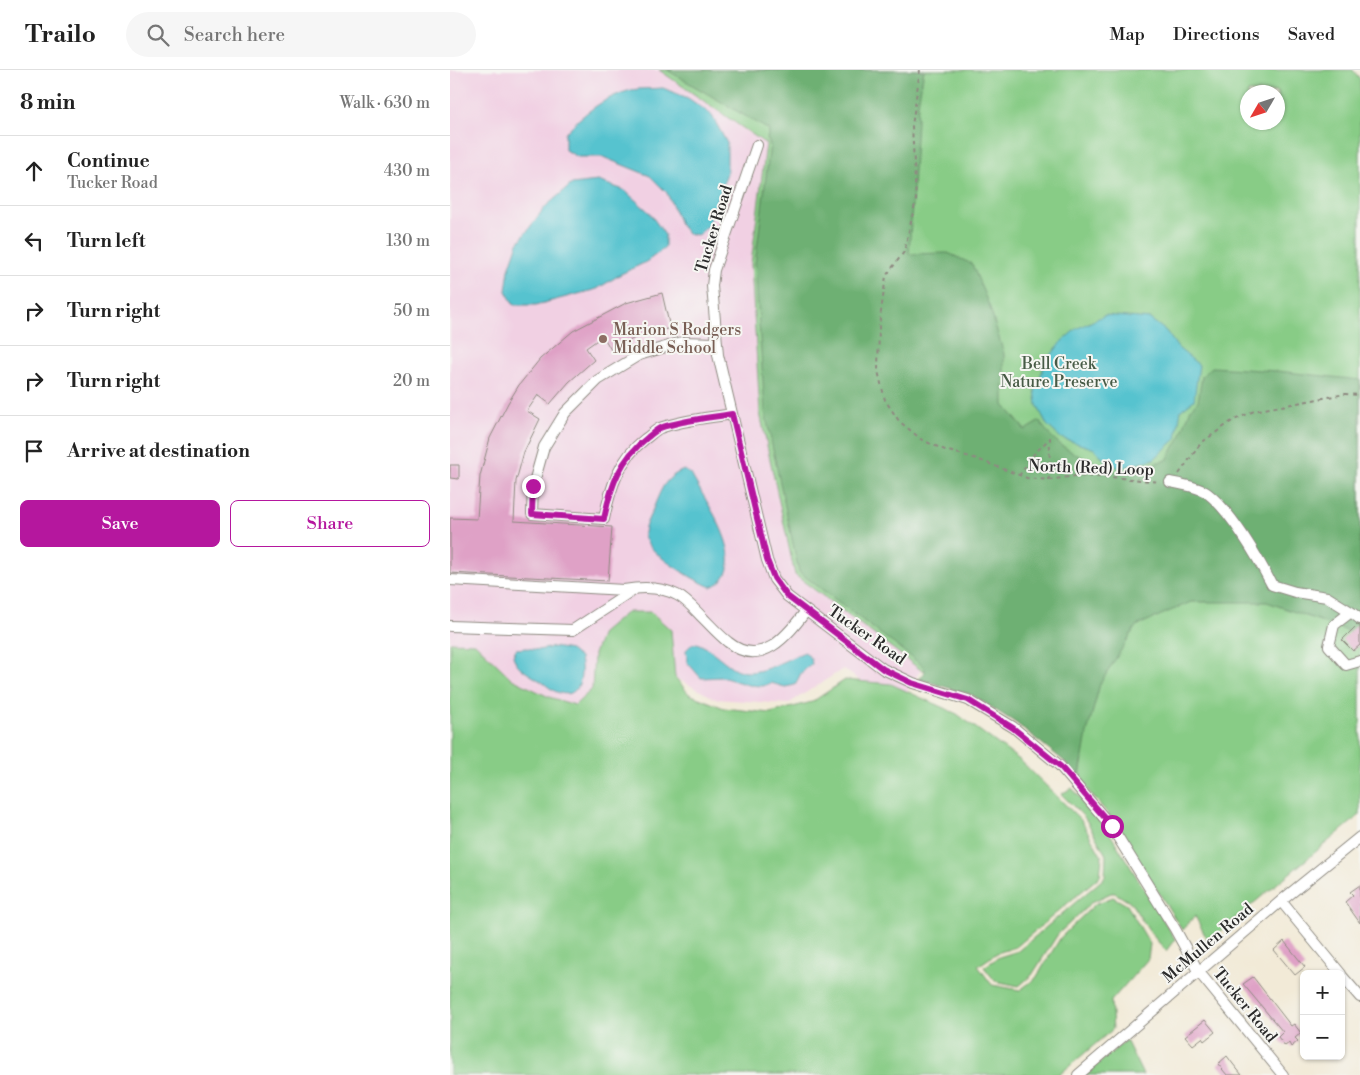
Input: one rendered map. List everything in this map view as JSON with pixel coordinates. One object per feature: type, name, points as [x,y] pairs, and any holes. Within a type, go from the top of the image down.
[{"type":"street","name":"Tucker Road","points":[[757,145],[714,270],[712,286],[716,343],[770,569],[774,578],[787,596],[883,669],[912,683],[968,700],[1013,728],[1060,766],[1112,826],[1175,929],[1198,971],[1283,1075]]},
{"type":"street","points":[[716,343],[682,342],[639,355],[598,380],[565,413],[544,447],[533,486],[532,514],[604,519],[609,495],[617,474],[634,447],[658,429],[689,421],[732,414]]},
{"type":"street","points":[[1170,482],[1206,492],[1223,508],[1257,556],[1272,585],[1295,592],[1327,597],[1360,619]]},
{"type":"street","points":[[450,580],[624,590],[656,588],[677,595],[729,643],[750,652],[761,652],[771,648],[779,642],[806,611]]},
{"type":"street","points":[[450,626],[573,630],[637,588]]},
{"type":"street","points":[[1351,612],[1334,625],[1329,646],[1346,666],[1360,660]]},
{"type":"street","name":"McMullen Road","points":[[1078,1075],[1198,971],[1360,837]]},
{"type":"street","points":[[1281,901],[1338,970]]},
{"type":"street","points":[[1345,979],[1360,998]]},
{"type":"path","name":"North (Red) Loop","points":[[920,70],[912,126],[916,200],[904,252],[886,276],[879,326],[878,371],[886,400],[899,421],[922,440],[945,450],[974,458],[1027,478],[1049,480],[1084,476],[1170,482],[1178,475],[1201,443],[1247,414],[1254,411],[1345,394],[1360,395]]},
{"type":"path","points":[[1019,476],[1032,455],[1050,438],[1049,480]]},
{"type":"shaded area","name":"Marion S Rodgers Middle School","points":[[450,70],[659,70],[766,144],[751,264],[760,413],[795,575],[921,670],[897,706],[843,669],[788,704],[716,699],[674,677],[563,709],[450,659]]},
{"type":"green space","name":"Bell Creek Nature Preserve","points":[[659,70],[1353,70],[1360,79],[1360,815],[1208,941],[1195,916],[1182,930],[1116,823],[1079,780],[1083,759],[1014,682],[921,670],[795,575],[760,413],[751,264],[766,144]]},
{"type":"green space","points":[[667,70],[924,70],[918,104],[909,254],[948,253],[972,264],[990,308],[1004,354],[1004,405],[1025,430],[1040,421],[1052,437],[1067,449],[1110,470],[1134,470],[1167,460],[1179,440],[1191,408],[1198,401],[1202,376],[1212,367],[1277,371],[1360,380],[1360,643],[1348,631],[1267,602],[1191,602],[1136,626],[1100,684],[1087,733],[1079,780],[1064,761],[1016,723],[972,695],[919,679],[925,671],[923,666],[799,572],[765,412],[755,264],[770,144],[767,139],[769,130]]},
{"type":"green space","points":[[627,612],[651,612],[671,630],[675,677],[689,694],[724,708],[770,713],[812,702],[845,680],[891,684],[957,714],[1021,761],[1081,820],[1102,857],[1100,876],[1016,947],[997,953],[978,966],[992,985],[1020,990],[1036,978],[1061,937],[1095,904],[1113,897],[1127,905],[1150,944],[1148,959],[1111,1001],[1113,1029],[1059,1075],[450,1075],[450,642],[475,643],[512,679],[549,697],[575,705],[592,689],[594,654],[602,633]]},
{"type":"green space","points":[[1072,788],[1107,829],[1175,939],[1166,951],[1149,931],[1131,903],[1115,893],[1111,893],[1092,902],[1058,934],[1032,975],[1019,986],[995,981],[984,967],[999,957],[1018,951],[1105,876],[1106,855],[1085,818],[1061,794]]},
{"type":"green space","points":[[1126,1040],[1143,1075],[1085,1075]]},
{"type":"water","points":[[663,88],[688,98],[711,114],[727,143],[727,173],[708,226],[698,235],[688,234],[680,224],[667,193],[650,176],[603,157],[578,157],[565,150],[565,133],[579,119],[603,102],[631,90]]},
{"type":"water","points":[[598,181],[624,190],[649,212],[665,235],[665,248],[646,262],[621,274],[597,289],[536,305],[514,305],[506,291],[509,269],[518,243],[545,207],[572,184]]},
{"type":"water","points":[[1105,315],[1150,319],[1166,331],[1178,348],[1199,365],[1194,400],[1181,410],[1176,439],[1154,459],[1121,468],[1108,464],[1095,449],[1061,438],[1047,425],[1037,405],[1035,390],[1046,362],[1061,342],[1076,329]]},
{"type":"water","points":[[684,470],[691,474],[715,517],[728,550],[729,565],[724,578],[711,587],[694,579],[661,557],[646,541],[644,533],[647,522],[663,488],[669,479]]},
{"type":"water","points":[[697,643],[741,671],[759,671],[805,652],[811,659],[812,664],[801,673],[795,685],[785,687],[771,683],[763,686],[748,685],[722,677],[701,678],[687,662],[686,650],[691,645]]},
{"type":"water","points":[[554,647],[570,650],[580,658],[581,677],[577,688],[573,692],[567,694],[554,691],[522,669],[513,656],[516,649],[538,650]]},
{"type":"building","points":[[662,293],[670,328],[637,337],[611,350],[603,336],[586,348],[594,360],[569,382],[550,404],[538,395],[527,411],[540,419],[524,452],[516,481],[514,521],[612,527],[608,581],[450,573],[450,518],[477,519],[480,476],[490,438],[519,385],[540,359],[573,331],[626,303]]},
{"type":"building","points":[[450,465],[459,465],[459,479],[450,478]]},
{"type":"building","points":[[1357,625],[1360,626],[1360,645],[1353,651],[1342,640]]},
{"type":"building","points":[[1360,885],[1360,923],[1345,902],[1353,895],[1350,892]]},
{"type":"building","points":[[1284,941],[1305,967],[1295,975],[1274,950]]},
{"type":"building","points":[[1253,977],[1291,1026],[1294,1024],[1300,1032],[1295,1038],[1298,1041],[1291,1047],[1289,1043],[1285,1046],[1278,1037],[1283,1032],[1243,984]]},
{"type":"building","points":[[1205,1020],[1215,1032],[1204,1041],[1202,1038],[1193,1045],[1185,1036]]},
{"type":"building","points":[[1227,1056],[1242,1075],[1227,1075],[1218,1064]]},
{"type":"place","name":"Marion S Rodgers Middle School","points":[[603,339]]},
{"type":"route","points":[[533,486],[532,514],[604,519],[609,495],[620,468],[634,447],[658,429],[689,421],[732,414],[767,560],[774,578],[787,596],[883,669],[912,683],[968,700],[1013,728],[1060,766],[1112,826]]}]
